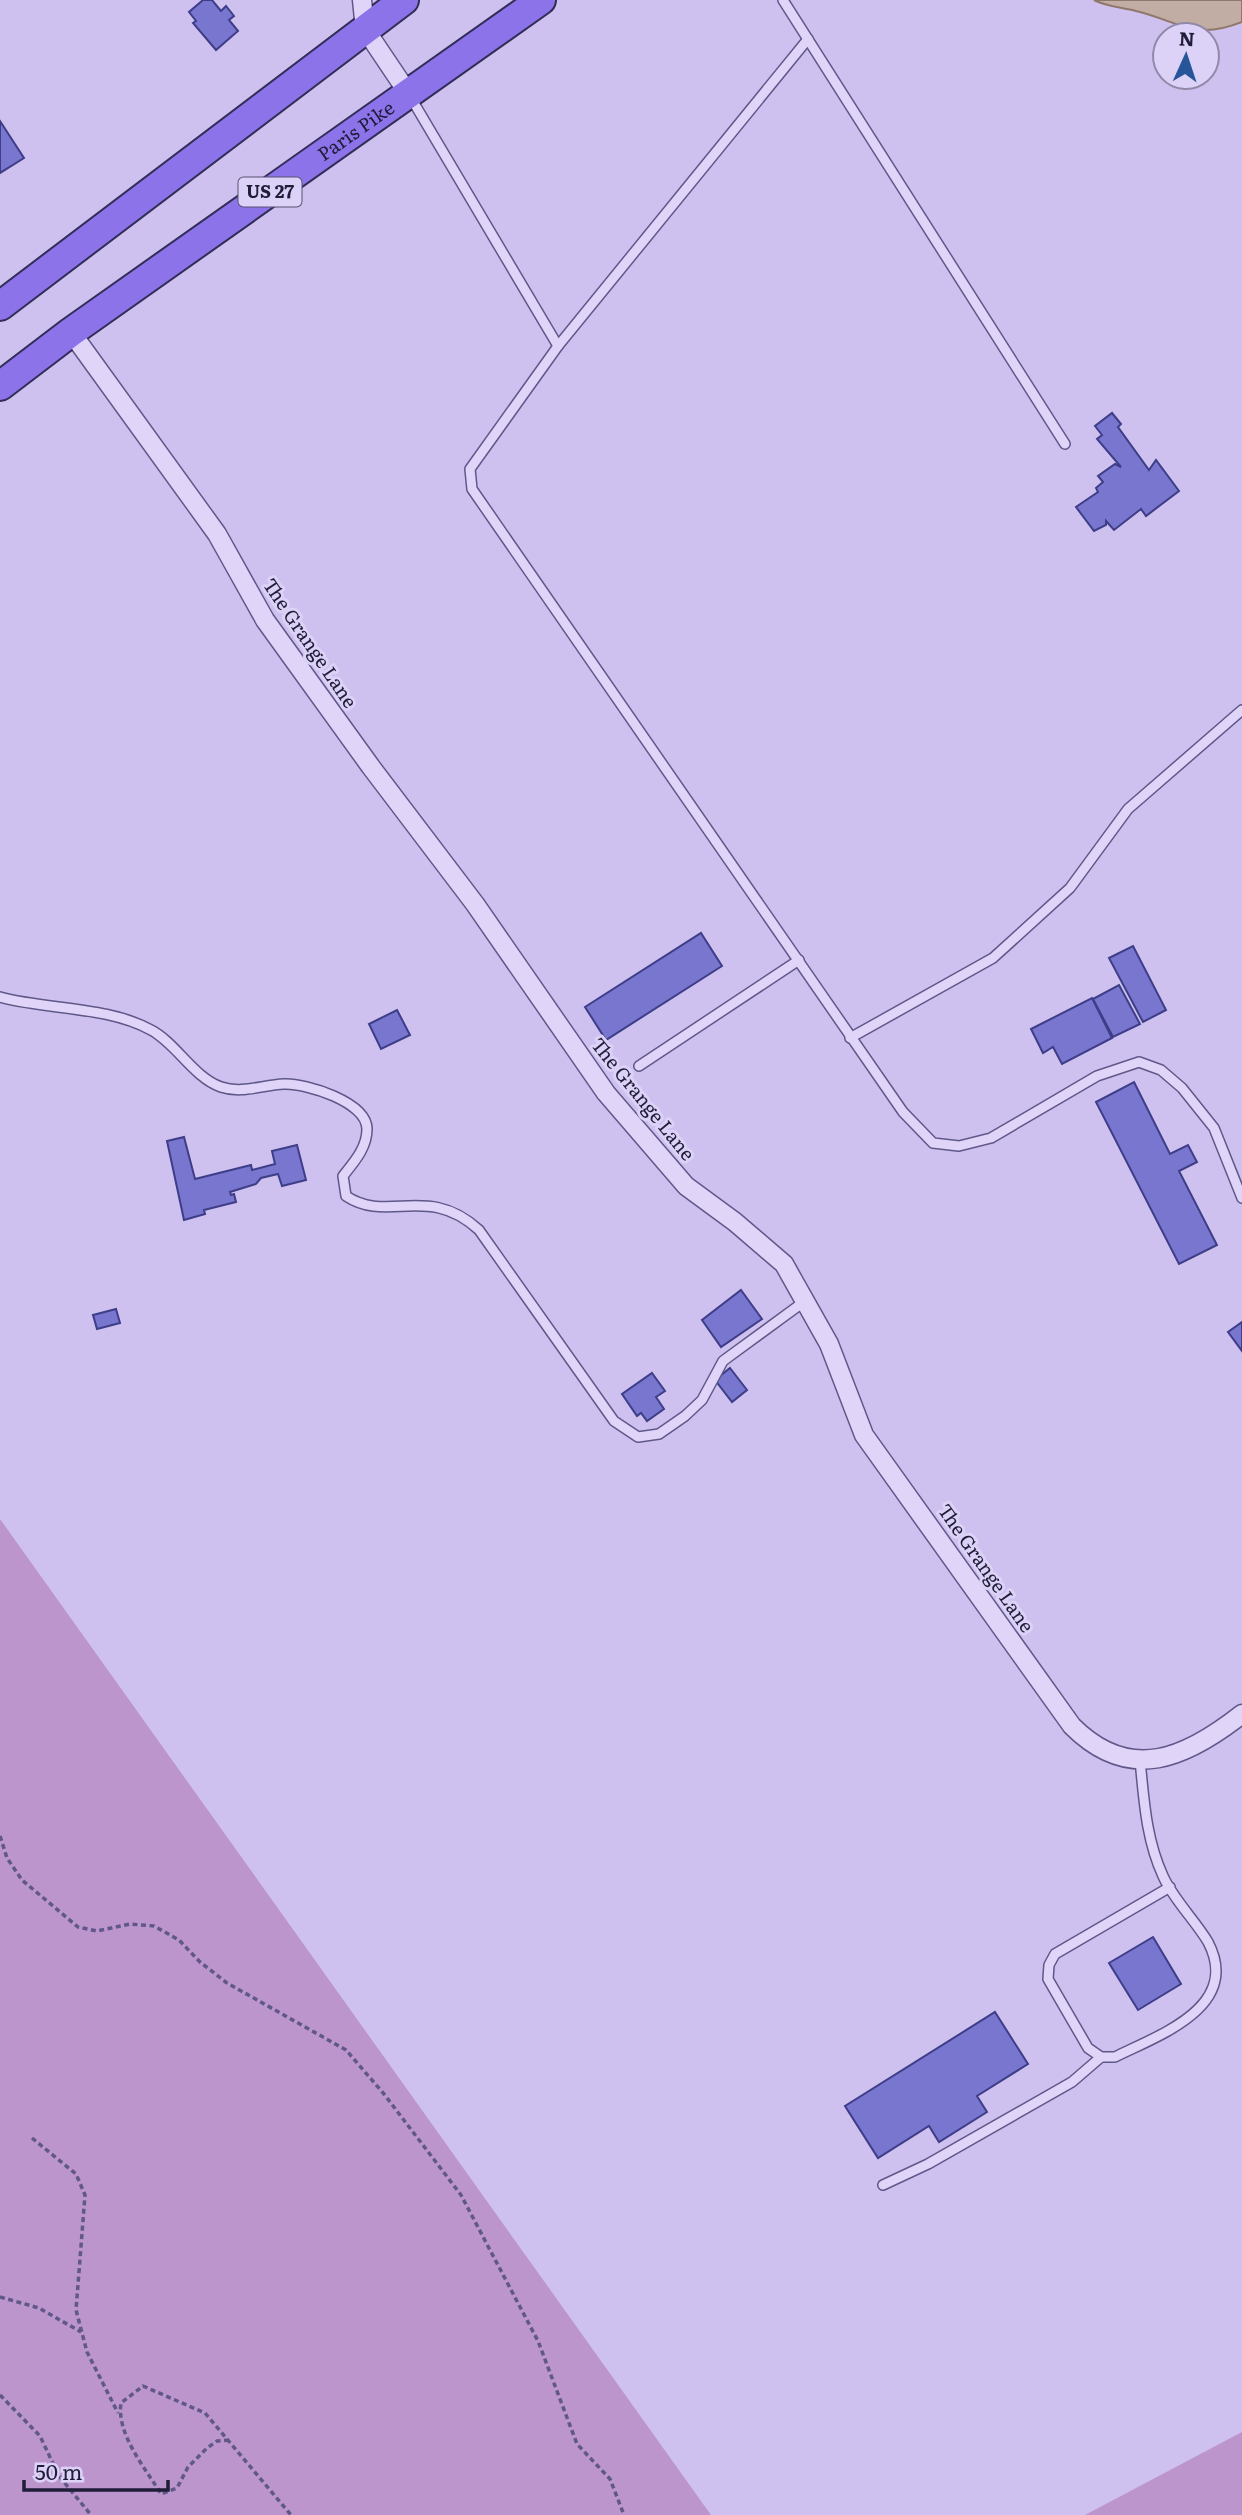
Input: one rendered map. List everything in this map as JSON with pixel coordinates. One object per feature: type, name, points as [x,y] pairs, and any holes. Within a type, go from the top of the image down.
[{"type":"highway","points":[[0,306],[404,0]]},
{"type":"highway","name":"Paris Pike","points":[[0,386],[71,332],[541,0]]},
{"type":"street","points":[[362,0],[365,29],[408,93]]},
{"type":"street","name":"The Grange Lane","points":[[71,332],[217,534],[265,620],[371,767],[475,904],[606,1093],[686,1186],[735,1222],[784,1264],[829,1344],[864,1435],[1072,1726],[1099,1748],[1140,1760],[1163,1760],[1191,1749],[1242,1714]]},
{"type":"lane","points":[[783,0],[1065,443]]},
{"type":"lane","points":[[808,39],[558,346],[470,469],[472,489],[799,960],[850,1038],[903,1112],[933,1143],[958,1146],[991,1138],[1097,1076],[1139,1062],[1161,1070],[1182,1087],[1214,1128],[1242,1198]]},
{"type":"lane","points":[[408,93],[558,346]]},
{"type":"lane","points":[[850,1038],[993,958],[1070,888],[1128,809],[1242,710]]},
{"type":"lane","points":[[639,1066],[799,960]]},
{"type":"lane","points":[[0,997],[99,1015],[152,1030],[218,1086],[239,1091],[286,1084],[319,1090],[344,1102],[363,1117],[368,1126],[365,1144],[343,1176],[346,1196],[370,1206],[423,1205],[461,1214],[479,1230],[614,1421],[638,1437],[659,1434],[685,1416],[702,1400],[723,1361],[805,1301]]},
{"type":"lane","points":[[1140,1760],[1146,1823],[1164,1878],[1210,1945],[1217,1962],[1216,1987],[1205,2008],[1177,2026],[1115,2057],[1101,2057],[1088,2048],[1048,1979],[1049,1965],[1055,1954],[1170,1887]]},
{"type":"lane","points":[[884,2185],[928,2164],[1072,2082],[1101,2057]]},
{"type":"path","points":[[0,1836],[7,1858],[22,1880],[78,1927],[97,1931],[130,1924],[154,1926],[179,1940],[200,1962],[227,1983],[346,2050],[384,2094],[461,2195],[538,2341],[577,2444],[610,2479],[624,2515]]},
{"type":"path","points":[[32,2138],[76,2174],[85,2195],[76,2310],[81,2332],[87,2352],[119,2415],[131,2446],[161,2494],[177,2488],[188,2467],[207,2448],[217,2441],[229,2440]]},
{"type":"path","points":[[0,2297],[39,2308],[81,2332]]},
{"type":"path","points":[[119,2415],[121,2403],[143,2386],[205,2413],[291,2515]]},
{"type":"path","points":[[0,2395],[40,2436],[59,2476],[91,2515]]},
{"type":"shaded area","points":[[1094,0],[1242,0],[1242,22],[1221,28],[1221,21],[1169,21]]},
{"type":"shaded area","points":[[0,1519],[711,2515],[0,2515]]},
{"type":"shaded area","points":[[1242,2432],[1242,2515],[1085,2515]]},
{"type":"building","points":[[203,0],[212,0],[221,11],[226,6],[234,16],[229,20],[238,31],[216,50],[193,23],[196,21],[189,12]]},
{"type":"building","points":[[0,121],[24,158],[0,173]]},
{"type":"building","points":[[1112,413],[1121,424],[1118,427],[1149,470],[1156,460],[1179,491],[1146,516],[1141,509],[1114,530],[1106,521],[1106,525],[1094,531],[1076,507],[1098,492],[1096,488],[1103,482],[1098,476],[1115,464],[1121,467],[1097,439],[1102,435],[1095,426]]},
{"type":"building","points":[[701,933],[722,966],[606,1040],[585,1007]]},
{"type":"building","points":[[1133,946],[1166,1010],[1143,1022],[1109,958]]},
{"type":"building","points":[[1119,985],[1140,1024],[1113,1037],[1093,999]]},
{"type":"building","points":[[1092,998],[1112,1038],[1062,1064],[1053,1047],[1043,1053],[1031,1029]]},
{"type":"building","points":[[397,1010],[410,1035],[381,1049],[369,1024]]},
{"type":"building","points":[[1134,1082],[1170,1154],[1188,1145],[1197,1162],[1179,1171],[1217,1245],[1179,1264],[1096,1102]]},
{"type":"building","points":[[184,1137],[195,1179],[251,1165],[252,1170],[275,1164],[272,1151],[297,1145],[306,1180],[282,1186],[278,1174],[261,1178],[256,1184],[230,1192],[231,1195],[234,1194],[236,1202],[204,1210],[205,1214],[184,1220],[167,1141]]},
{"type":"building","points":[[741,1290],[762,1319],[721,1347],[702,1320]]},
{"type":"building","points":[[116,1309],[120,1323],[97,1329],[93,1315]]},
{"type":"building","points":[[1242,1322],[1242,1351],[1228,1332]]},
{"type":"building","points":[[730,1368],[747,1390],[732,1402],[715,1380]]},
{"type":"building","points":[[652,1373],[665,1391],[656,1397],[664,1409],[647,1421],[641,1413],[637,1416],[622,1394]]},
{"type":"building","points":[[1153,1937],[1181,1984],[1138,2010],[1109,1963]]},
{"type":"building","points":[[995,2012],[1028,2064],[977,2096],[987,2112],[939,2142],[929,2126],[878,2158],[845,2106]]}]
